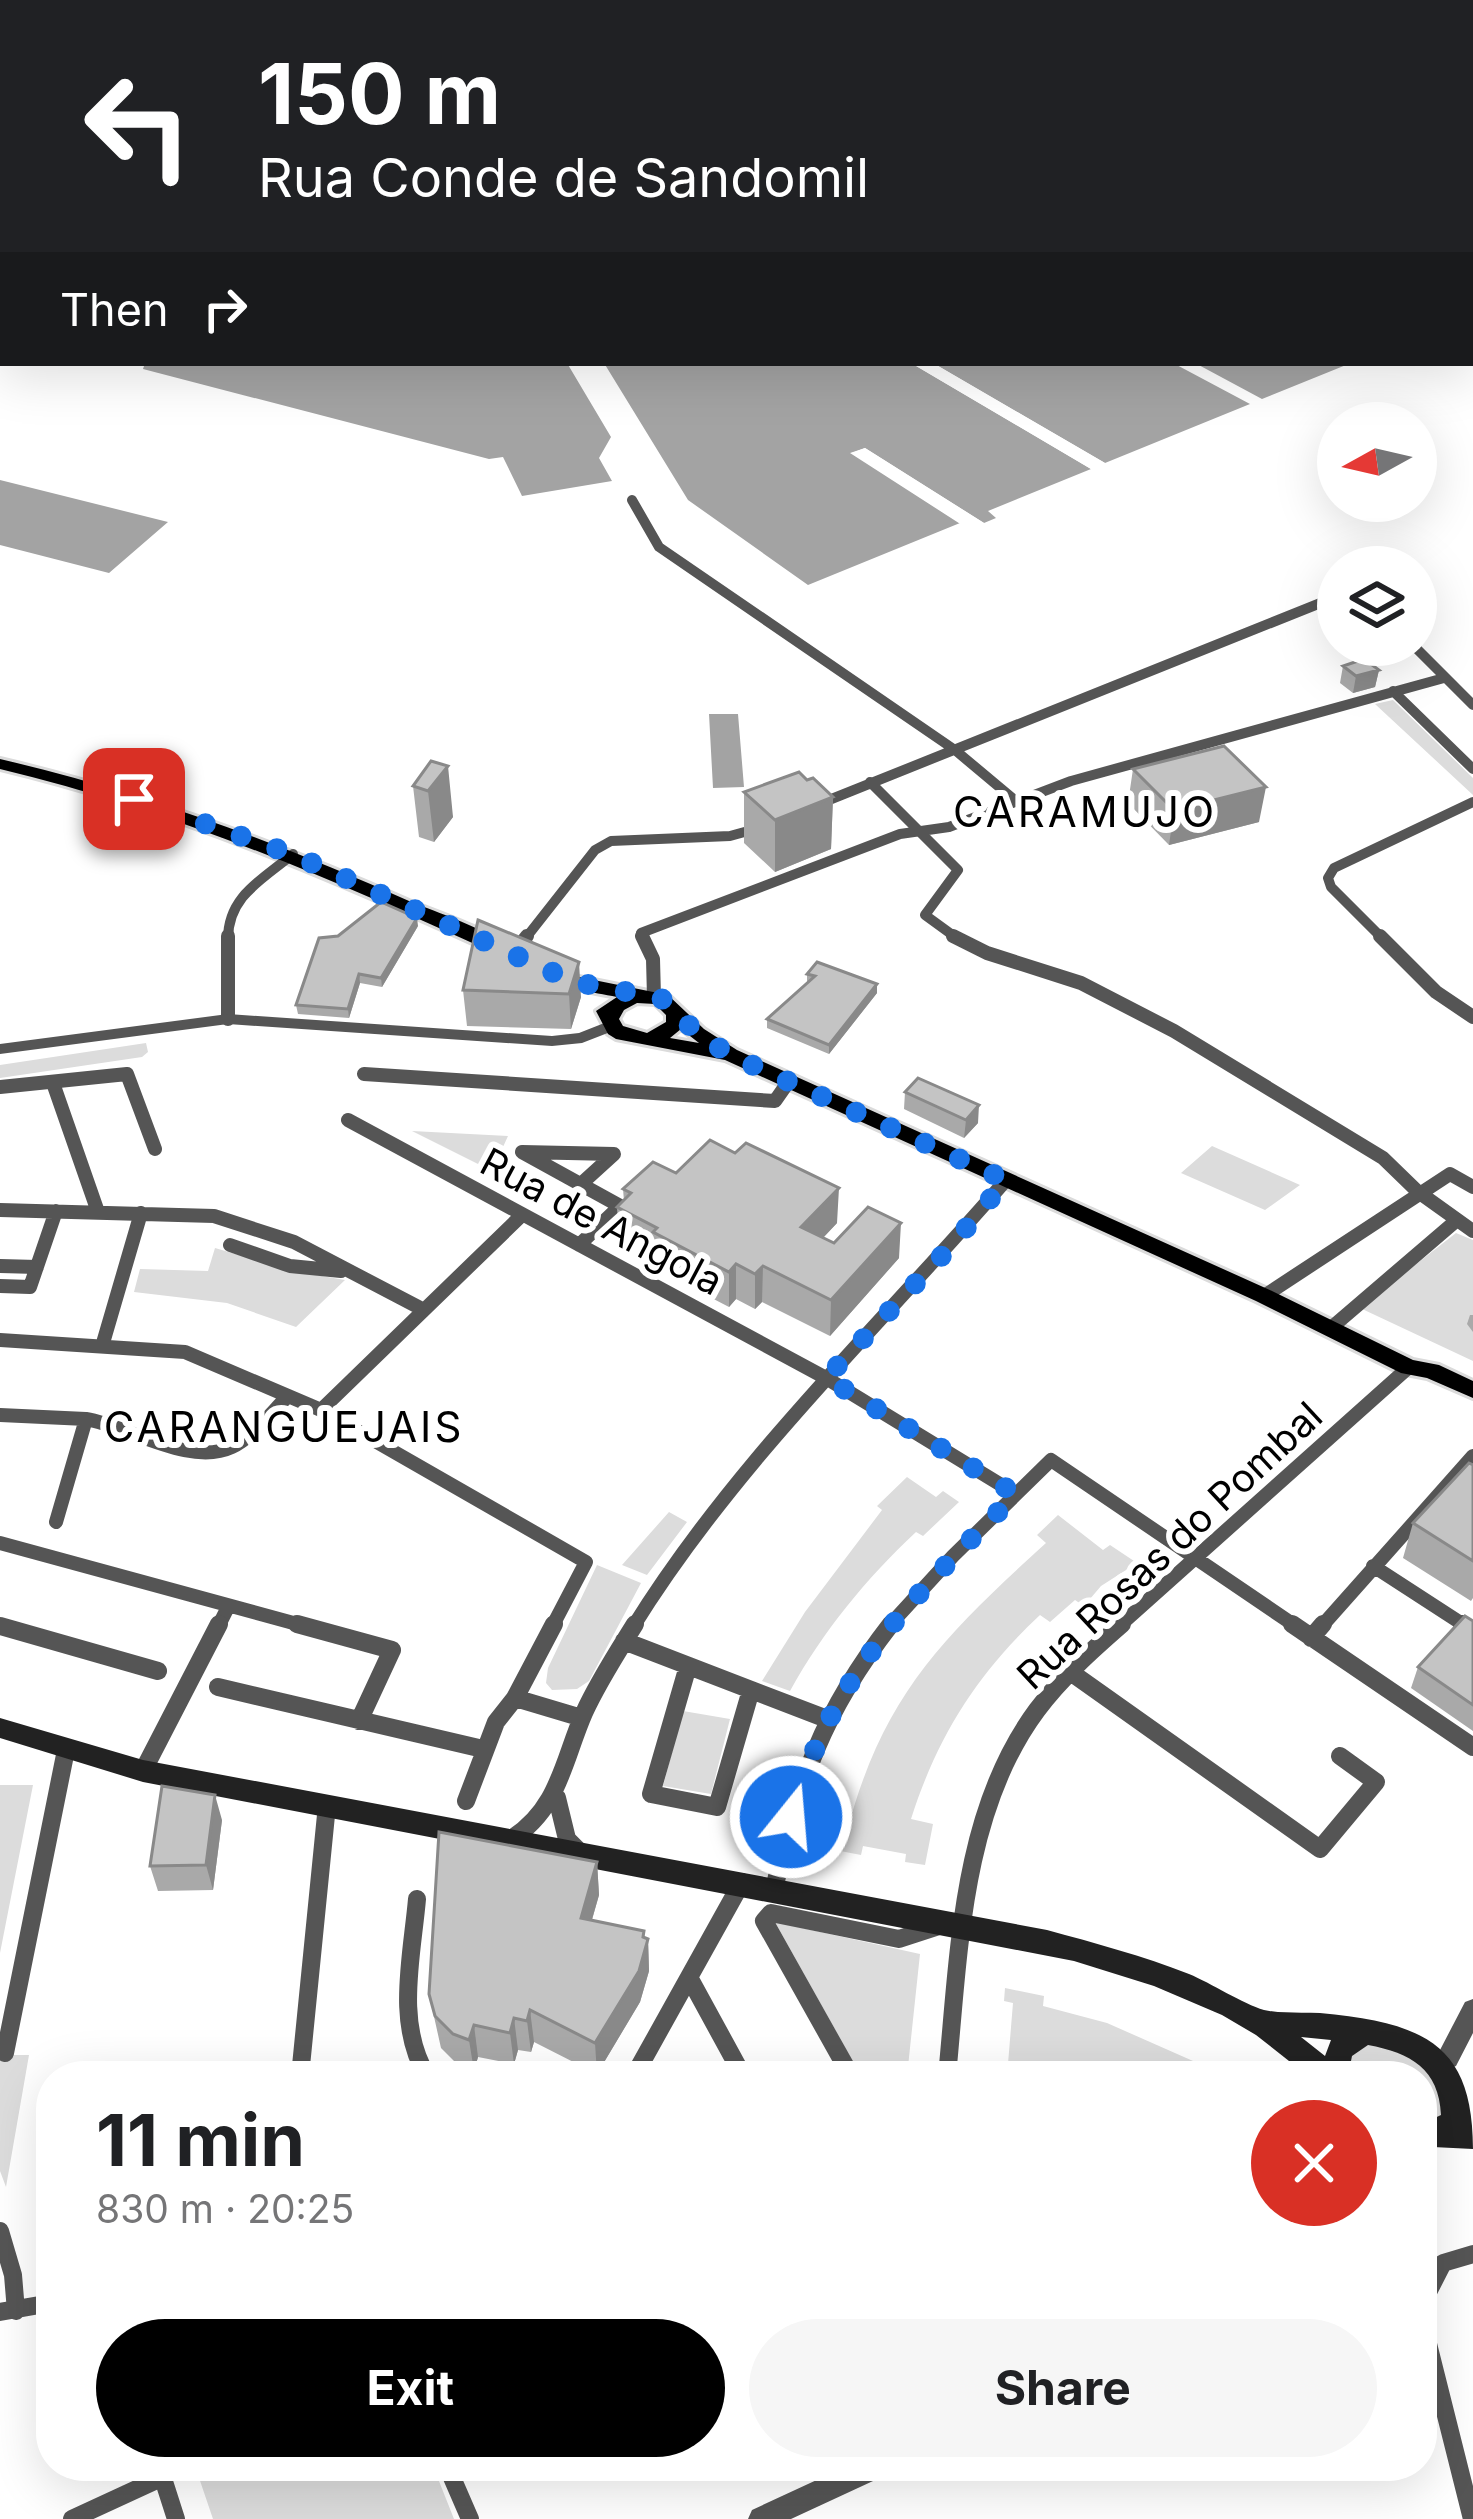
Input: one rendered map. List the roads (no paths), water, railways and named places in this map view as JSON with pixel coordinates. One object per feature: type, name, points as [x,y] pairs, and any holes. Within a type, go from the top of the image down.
[{"type":"main road","points":[[0,764],[102,789],[292,854],[574,982],[650,996],[730,1055]]},
{"type":"main road","points":[[574,982],[604,1006],[622,1035],[730,1055],[1473,1390]]},
{"type":"main road","points":[[611,1022],[619,1003],[650,996]]},
{"type":"main road","points":[[639,1040],[671,1030],[676,1012]]},
{"type":"main road","points":[[0,1728],[143,1771],[506,1842],[774,1888],[1128,1965],[1259,2022],[1312,2061]]},
{"type":"main road","points":[[1259,2022],[1409,2035],[1459,2069],[1460,2111],[1455,2122],[1437,2131]]},
{"type":"main road","points":[[1337,2061],[1350,2039],[1372,2030]]},
{"type":"main road","points":[[1437,2137],[1473,2136]]},
{"type":"street","points":[[632,500],[659,547],[955,750],[1017,802]]},
{"type":"street","points":[[810,808],[1317,604]]},
{"type":"street","points":[[1433,666],[1473,706]]},
{"type":"street","points":[[650,996],[653,959],[641,933],[918,831],[949,827],[1072,781],[1444,678]]},
{"type":"street","points":[[1394,692],[1473,769]]},
{"type":"street","points":[[870,782],[958,870],[925,915],[932,922],[980,949],[1100,991],[1383,1158],[1417,1191],[1473,1231]]},
{"type":"street","points":[[1473,802],[1339,866],[1328,881],[1436,992],[1473,1017]]},
{"type":"street","points":[[512,954],[595,850],[625,838],[730,836],[769,824]]},
{"type":"street","points":[[228,1018],[228,915],[236,901],[292,854]]},
{"type":"street","points":[[0,1048],[228,1018],[552,1041],[582,1038],[611,1022]]},
{"type":"street","points":[[0,1088],[127,1074],[155,1149]]},
{"type":"street","points":[[364,1074],[775,1101],[789,1081]]},
{"type":"street","points":[[52,1083],[98,1212]]},
{"type":"street","name":"Rua de Angola","points":[[348,1120],[826,1378],[1016,1494]]},
{"type":"street","points":[[579,1245],[620,1206],[522,1152],[614,1154],[581,1184]]},
{"type":"street","points":[[1264,1297],[1417,1191],[1450,1174],[1473,1186]]},
{"type":"street","points":[[506,1842],[527,1832],[556,1798],[582,1718],[658,1585],[826,1378],[952,1245],[1006,1180]]},
{"type":"street","points":[[0,1210],[214,1216],[294,1242],[424,1310]]},
{"type":"street","points":[[0,1286],[31,1287],[56,1211]]},
{"type":"street","points":[[103,1343],[141,1213]]},
{"type":"street","points":[[321,1410],[522,1215]]},
{"type":"street","points":[[1331,1328],[1457,1220]]},
{"type":"street","points":[[230,1245],[290,1266],[351,1272]]},
{"type":"street","points":[[0,1266],[37,1267]]},
{"type":"street","points":[[0,1340],[103,1343],[185,1352],[321,1410],[586,1562],[515,1698],[482,1749],[466,1801]]},
{"type":"street","name":"Rua Rosas do Pombal","points":[[948,2061],[955,1924],[982,1816],[1000,1773],[1048,1694],[1193,1560],[1424,1368]]},
{"type":"street","points":[[0,1415],[118,1424],[207,1454],[235,1446],[288,1396]]},
{"type":"street","points":[[56,1522],[86,1419]]},
{"type":"street","points":[[1311,1638],[1373,1566],[1456,1483],[1473,1456]]},
{"type":"street","points":[[774,1888],[801,1782],[827,1719],[860,1662],[1051,1460],[1473,1748]]},
{"type":"street","points":[[0,1543],[392,1650],[359,1721]]},
{"type":"street","points":[[1373,1566],[1472,1628]]},
{"type":"street","points":[[143,1771],[228,1607]]},
{"type":"street","points":[[0,1626],[158,1671]]},
{"type":"street","points":[[624,1641],[827,1719]]},
{"type":"street","points":[[688,1666],[651,1795],[717,1807],[751,1690]]},
{"type":"street","points":[[1069,1671],[1320,1849],[1376,1782],[1340,1756]]},
{"type":"street","points":[[218,1687],[482,1749]]},
{"type":"street","points":[[515,1698],[582,1718]]},
{"type":"street","points":[[5,2054],[66,1750]]},
{"type":"street","points":[[556,1798],[567,1839],[584,1856]]},
{"type":"street","points":[[301,2061],[327,1805]]},
{"type":"street","points":[[643,2061],[742,1882]]},
{"type":"street","points":[[417,1899],[409,2036],[417,2061]]},
{"type":"street","points":[[843,2061],[764,1921],[771,1913],[899,1939],[955,1924]]},
{"type":"street","points":[[689,1979],[735,2061]]},
{"type":"street","points":[[1459,2069],[1473,2010]]},
{"type":"street","points":[[0,2231],[13,2275],[8,2311]]},
{"type":"street","points":[[1437,2275],[1443,2263],[1473,2254]]},
{"type":"street","points":[[1437,2380],[1472,2519]]},
{"type":"street","points":[[72,2519],[144,2481]]},
{"type":"street","points":[[164,2481],[176,2519]]},
{"type":"street","points":[[454,2481],[470,2519]]},
{"type":"street","points":[[761,2519],[842,2481]]},
{"type":"district","name":"CARAMUJO","points":[[1085,811]]},
{"type":"district","name":"CARANGUEJAIS","points":[[284,1426]]}]
